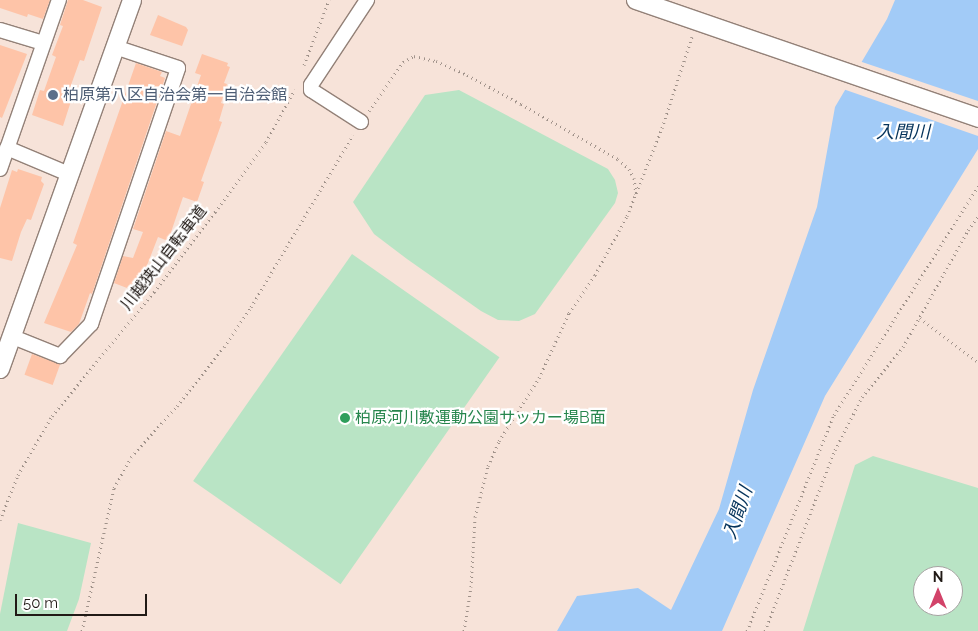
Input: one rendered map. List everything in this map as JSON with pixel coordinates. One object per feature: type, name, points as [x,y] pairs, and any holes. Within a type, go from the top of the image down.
[{"type":"street","points":[[0,169],[59,0]]},
{"type":"street","points":[[0,369],[13,338],[69,174],[132,0]]},
{"type":"street","points":[[361,122],[311,90],[311,85],[367,0]]},
{"type":"street","points":[[636,0],[978,118]]},
{"type":"street","points":[[0,30],[43,43]]},
{"type":"street","points":[[13,338],[60,356],[91,324],[178,68],[115,47]]},
{"type":"street","points":[[7,148],[69,174]]},
{"type":"path","points":[[302,70],[329,0]]},
{"type":"path","points":[[464,631],[471,587],[475,518],[488,466],[500,441],[539,378],[569,313],[613,246],[636,195],[662,128],[693,33]]},
{"type":"path","points":[[82,631],[114,488],[132,457],[177,406],[224,347],[251,307],[361,122],[403,62],[414,56],[436,61],[522,104],[618,159],[629,169],[634,178],[636,195]]},
{"type":"path","name":"川越狭山自転車道","points":[[0,520],[18,475],[52,416],[154,292],[215,212],[266,142],[290,102],[297,83]]},
{"type":"path","points":[[747,631],[834,415],[978,186]]},
{"type":"path","points":[[765,631],[835,450],[862,397],[903,347],[968,230],[978,216]]},
{"type":"path","points":[[920,318],[978,362]]},
{"type":"green space","points":[[459,90],[608,169],[615,180],[618,193],[615,203],[535,314],[519,321],[498,320],[481,311],[407,259],[374,234],[353,202],[425,95]]},
{"type":"green space","name":"柏原河川敷運動公園サッカー場B面","points":[[352,254],[499,357],[341,584],[193,481]]},
{"type":"green space","points":[[873,456],[978,488],[978,631],[803,631],[855,465]]},
{"type":"green space","points":[[18,523],[91,543],[79,599],[67,631],[0,631],[0,614]]},
{"type":"water","name":"入間川","points":[[895,0],[978,0],[978,149],[825,396],[722,631],[557,631],[577,596],[638,588],[671,610],[719,509],[753,390],[817,207],[835,107],[887,19]]},
{"type":"pier","points":[[859,61],[978,101],[978,136],[843,89]]},
{"type":"building","points":[[0,0],[50,0],[43,19],[28,14],[27,17],[0,8]]},
{"type":"building","points":[[68,0],[83,0],[102,7],[84,61],[80,60],[66,99],[71,101],[63,126],[32,115],[40,90],[44,91],[56,57],[52,55],[63,26],[60,25]]},
{"type":"building","points":[[158,15],[186,27],[188,30],[182,46],[150,35]]},
{"type":"building","points":[[0,45],[27,54],[2,118],[0,117]]},
{"type":"building","points":[[202,54],[228,63],[227,66],[230,67],[224,83],[227,84],[221,103],[224,104],[219,121],[222,122],[201,181],[204,182],[197,202],[183,197],[168,241],[158,237],[146,268],[142,270],[138,279],[135,278],[132,286],[129,285],[127,288],[114,283],[123,256],[133,258],[143,232],[133,229],[166,131],[180,136],[201,75],[195,73]]},
{"type":"building","points":[[136,63],[162,72],[160,76],[165,78],[92,294],[90,293],[79,324],[71,332],[44,323],[77,245],[73,243]]},
{"type":"building","points":[[18,169],[42,177],[41,181],[44,184],[31,220],[27,219],[21,232],[12,261],[0,258],[0,208],[12,170],[17,172]]},
{"type":"building","points":[[32,354],[60,364],[53,385],[24,375]]},
{"type":"place","name":"柏原第八区自治会第一自治会館","points":[[53,95]]},
{"type":"place","name":"柏原河川敷運動公園サッカー場B面","points":[[345,418]]}]
